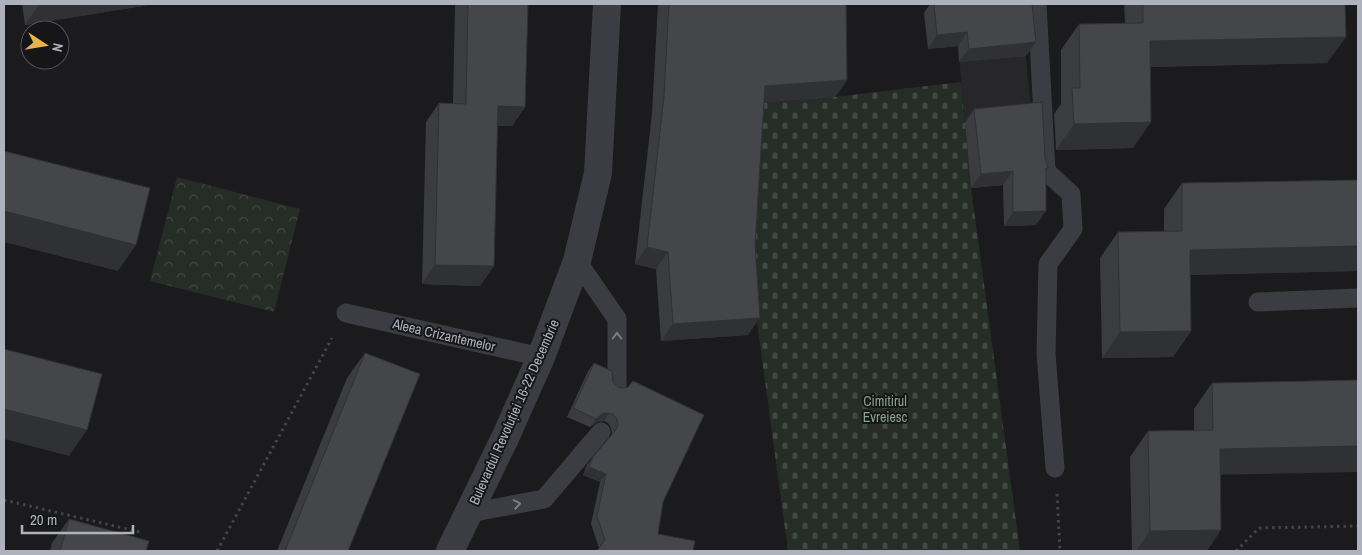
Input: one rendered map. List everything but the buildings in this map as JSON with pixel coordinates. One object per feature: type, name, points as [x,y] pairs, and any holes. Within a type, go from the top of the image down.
[{"type":"street","name":"Bulevardul Revoluției 16-22 Decembrie","points":[[450,551],[505,438],[542,356],[578,261],[598,173],[607,4]]},
{"type":"lane","points":[[1037,4],[1046,171],[1071,194],[1074,229],[1048,264],[1046,354],[1055,468]]},
{"type":"lane","points":[[578,261],[617,319],[617,385]]},
{"type":"lane","points":[[1258,302],[1358,298]]},
{"type":"lane","name":"Aleea Crizantemelor","points":[[346,313],[542,356]]},
{"type":"lane","points":[[469,512],[544,500],[601,432]]},
{"type":"path","points":[[218,551],[346,313]]},
{"type":"path","points":[[1055,468],[1060,551]]},
{"type":"path","points":[[4,500],[140,532]]},
{"type":"path","points":[[1236,551],[1259,528],[1358,526]]},
{"type":"shaded area","points":[[1021,4],[1038,182],[971,188],[958,46]]},
{"type":"green space","name":"Cimitirul Evreiesc","points":[[961,82],[971,188],[1020,551],[788,551],[748,255],[759,102],[835,97]]},
{"type":"green space","points":[[177,177],[300,209],[274,312],[150,281]]}]
